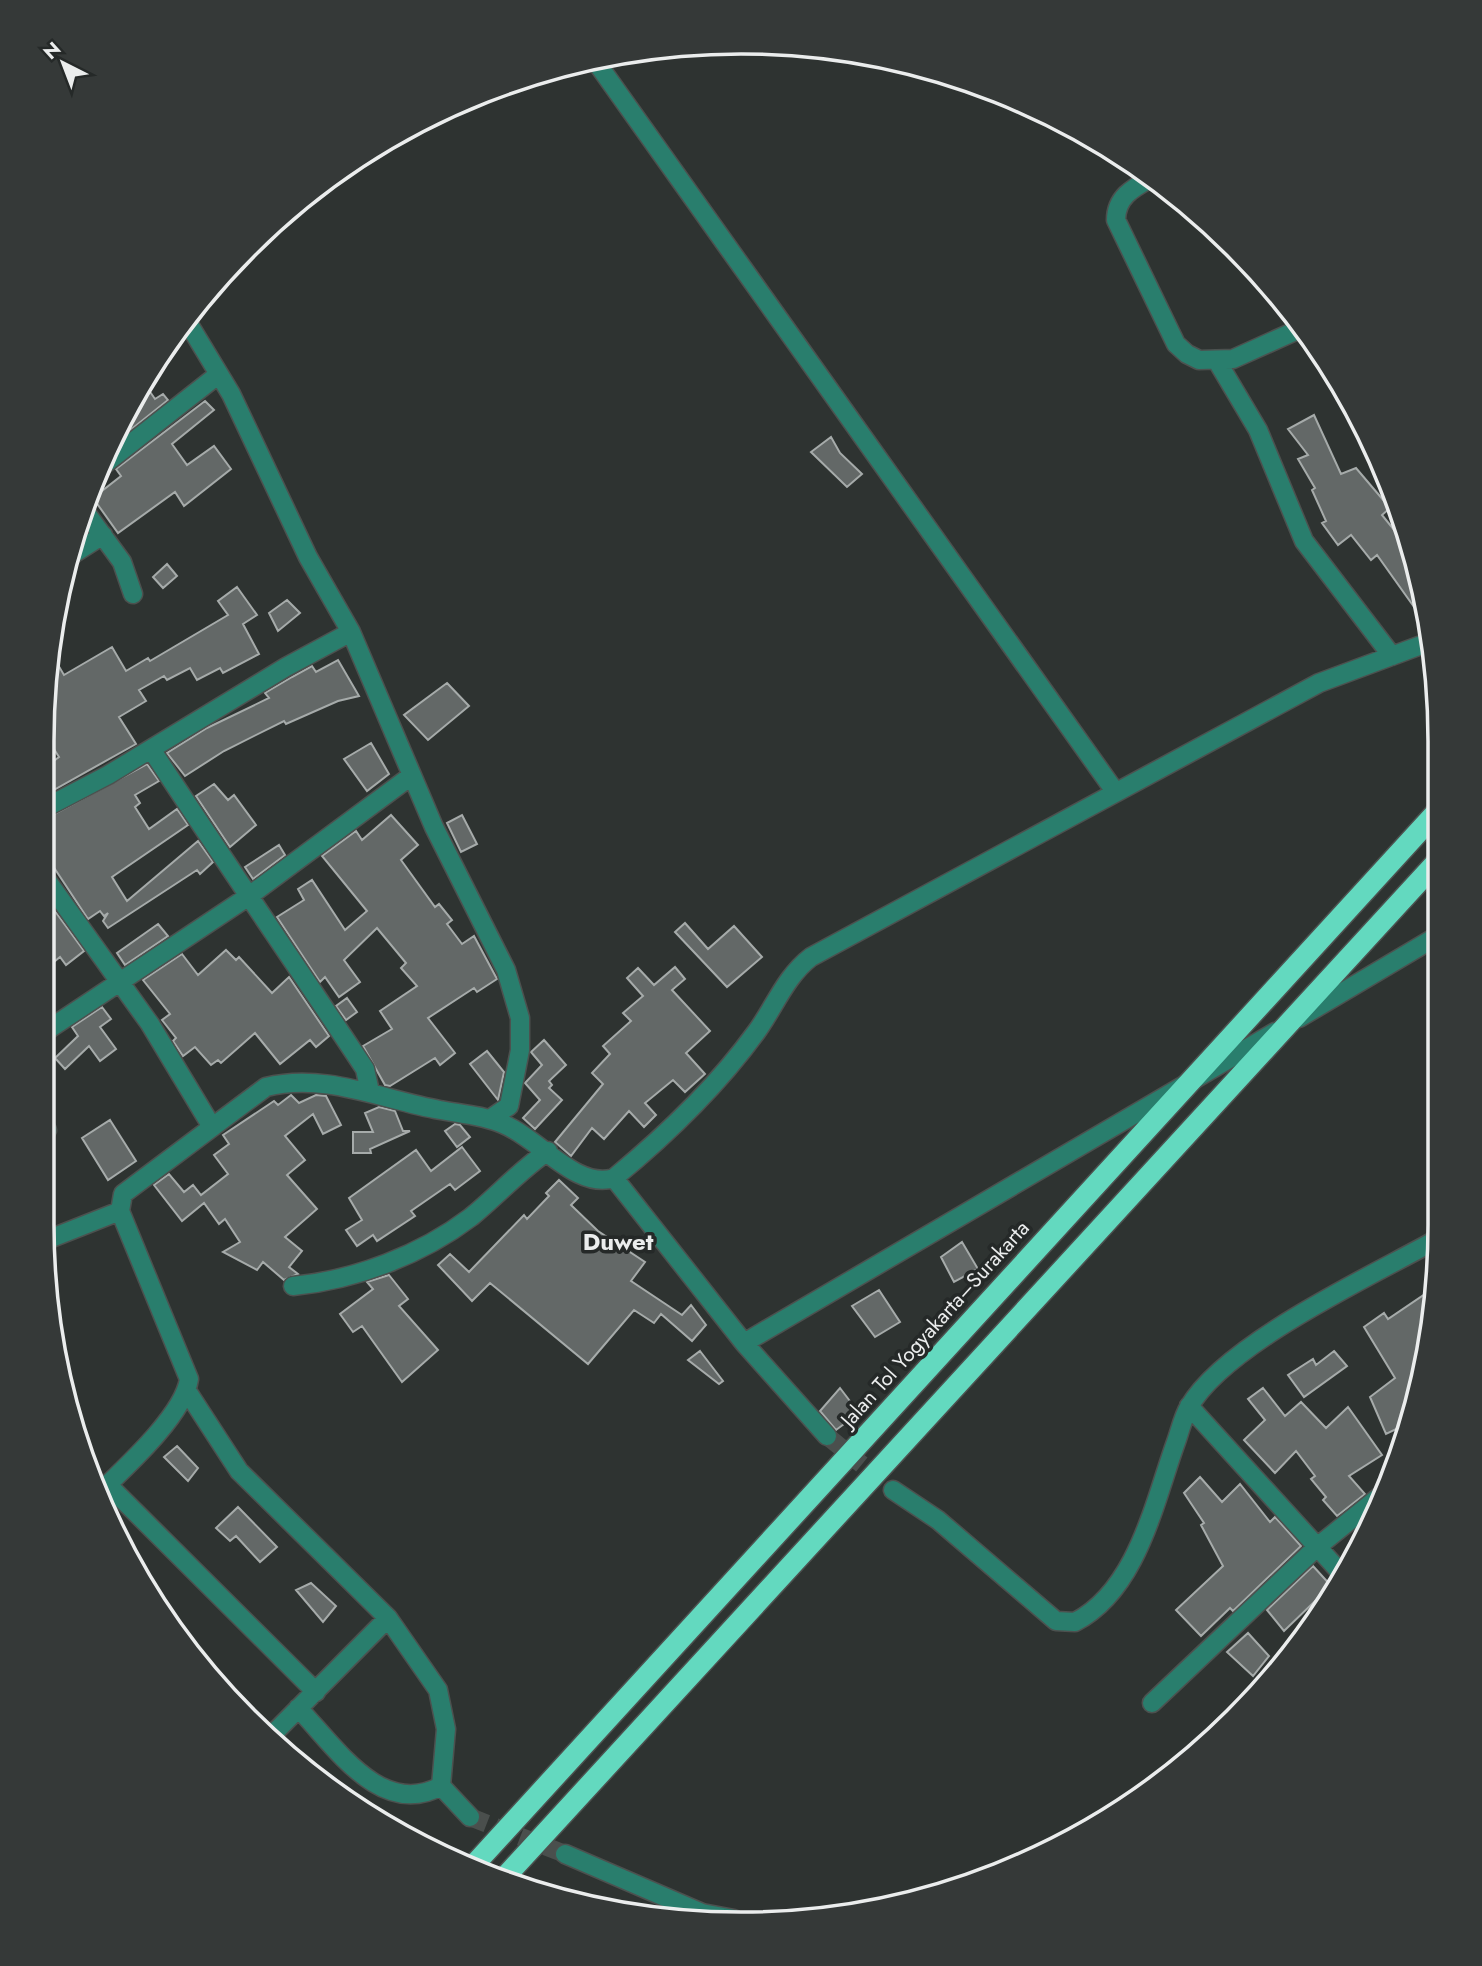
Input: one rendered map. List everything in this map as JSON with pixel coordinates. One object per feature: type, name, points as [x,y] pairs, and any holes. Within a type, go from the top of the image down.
[{"type":"highway","name":"Jalan Tol Yogyakarta–Surakarta","points":[[478,1859],[1428,822]]},
{"type":"highway","points":[[510,1871],[1428,872]]},
{"type":"street","points":[[601,69],[1114,790]]},
{"type":"street","points":[[1142,184],[1121,199],[1116,209],[1120,234],[1177,344],[1199,360],[1217,361],[1233,359],[1293,332]]},
{"type":"street","points":[[192,329],[219,374],[308,557],[351,632],[411,776],[506,970],[520,1018],[520,1050],[509,1106],[526,1136]]},
{"type":"street","points":[[1217,361],[1258,430],[1304,541],[1392,656]]},
{"type":"street","points":[[118,454],[219,374]]},
{"type":"street","points":[[91,519],[122,562],[133,594]]},
{"type":"street","points":[[83,548],[103,535]]},
{"type":"street","points":[[54,803],[351,632]]},
{"type":"street","points":[[106,1486],[136,1457],[187,1391],[189,1379],[120,1211],[123,1194],[128,1187],[266,1087],[288,1081],[370,1092],[439,1110],[490,1119],[526,1136],[566,1168],[589,1180],[601,1182],[614,1178],[711,1085],[757,1030],[803,962],[1114,790],[1319,682],[1421,645]]},
{"type":"street","points":[[151,749],[365,1069],[370,1092]]},
{"type":"street","points":[[54,1026],[249,896],[411,776]]},
{"type":"street","points":[[54,891],[117,983],[150,1024],[212,1127]]},
{"type":"street","points":[[744,1343],[1428,942]]},
{"type":"street","points":[[490,1119],[509,1106]]},
{"type":"street","points":[[293,1286],[321,1283],[402,1258],[469,1218],[548,1151]]},
{"type":"street","points":[[614,1178],[744,1343],[827,1436]]},
{"type":"street","points":[[55,1237],[120,1211]]},
{"type":"street","points":[[893,1490],[938,1520],[1056,1621],[1075,1622],[1104,1602],[1130,1568],[1189,1406],[1215,1377],[1271,1332],[1427,1245]]},
{"type":"street","points":[[187,1391],[239,1471],[388,1618],[438,1690],[446,1729],[441,1786],[470,1817]]},
{"type":"street","points":[[1189,1406],[1336,1568]]},
{"type":"street","points":[[109,1493],[316,1692]]},
{"type":"street","points":[[1153,1703],[1317,1547],[1367,1507]]},
{"type":"street","points":[[276,1730],[388,1618]]},
{"type":"street","points":[[298,1708],[365,1777],[383,1791],[402,1796],[427,1794],[441,1786]]},
{"type":"street","points":[[565,1854],[695,1910]]},
{"type":"building","points":[[150,392],[155,399],[163,394],[168,400],[128,432]]},
{"type":"building","points":[[205,401],[214,410],[172,444],[187,465],[214,446],[231,469],[184,506],[175,492],[118,533],[97,504],[102,491],[121,476],[116,469]]},
{"type":"building","points":[[1314,415],[1341,474],[1356,468],[1384,500],[1387,510],[1382,515],[1394,530],[1415,609],[1377,555],[1371,560],[1351,535],[1338,545],[1322,523],[1326,521],[1312,490],[1315,488],[1298,459],[1308,455],[1288,429]]},
{"type":"building","points":[[831,437],[840,453],[862,474],[847,487],[811,452]]},
{"type":"building","points":[[167,564],[177,576],[163,588],[153,577]]},
{"type":"building","points":[[237,587],[257,615],[243,624],[259,654],[223,673],[220,668],[197,680],[190,668],[167,680],[164,676],[139,690],[146,701],[119,717],[136,744],[54,790],[54,761],[59,757],[54,749],[59,666],[64,675],[112,647],[126,671],[148,658],[150,661],[228,615],[218,601]]},
{"type":"building","points":[[287,600],[300,613],[278,631],[269,613]]},
{"type":"building","points":[[338,660],[359,696],[338,701],[286,724],[284,721],[224,751],[185,776],[167,753],[207,728],[269,698],[265,693],[312,666],[316,672]]},
{"type":"building","points":[[447,683],[469,706],[428,740],[404,715]]},
{"type":"building","points":[[371,743],[389,774],[367,791],[344,759]]},
{"type":"building","points":[[147,764],[159,781],[135,795],[140,803],[135,807],[149,829],[177,809],[188,825],[112,877],[127,901],[198,841],[213,862],[200,874],[197,870],[108,928],[103,921],[108,913],[104,916],[100,911],[88,919],[54,868],[54,814]]},
{"type":"building","points":[[214,784],[228,800],[234,795],[256,825],[230,847],[196,796]]},
{"type":"building","points":[[391,815],[418,845],[401,860],[435,907],[439,904],[452,920],[447,924],[462,944],[474,936],[497,979],[477,992],[474,988],[428,1018],[455,1053],[440,1065],[435,1058],[390,1086],[385,1085],[363,1046],[392,1029],[380,1011],[417,986],[401,968],[406,963],[377,928],[344,960],[360,982],[339,997],[325,977],[320,982],[277,917],[304,900],[298,889],[312,880],[345,930],[367,911],[322,856],[356,831],[362,840]]},
{"type":"building","points":[[462,815],[477,844],[461,852],[447,823]]},
{"type":"building","points":[[279,845],[285,855],[253,879],[245,867]]},
{"type":"building","points":[[54,910],[84,951],[66,965],[60,957],[54,962]]},
{"type":"building","points":[[685,923],[708,949],[734,926],[762,957],[727,987],[675,932]]},
{"type":"building","points":[[158,924],[168,936],[125,965],[117,953]]},
{"type":"building","points":[[226,950],[236,960],[239,957],[272,993],[289,977],[329,1036],[316,1047],[310,1040],[280,1064],[255,1033],[221,1063],[218,1060],[211,1065],[195,1047],[183,1056],[173,1041],[176,1038],[162,1020],[170,1014],[143,980],[182,954],[198,975]]},
{"type":"building","points":[[675,967],[685,979],[672,990],[710,1031],[686,1053],[705,1074],[685,1092],[673,1080],[645,1103],[656,1115],[644,1127],[629,1111],[604,1139],[592,1128],[571,1156],[555,1142],[603,1084],[592,1073],[610,1054],[603,1046],[631,1021],[623,1013],[643,996],[627,978],[638,968],[654,985]]},
{"type":"building","points":[[347,998],[357,1012],[346,1020],[336,1006]]},
{"type":"building","points":[[102,1007],[111,1019],[100,1027],[116,1049],[100,1061],[89,1046],[65,1069],[55,1058],[78,1036],[72,1027]]},
{"type":"building","points":[[544,1040],[566,1065],[549,1081],[552,1085],[549,1088],[562,1100],[535,1129],[523,1118],[540,1100],[525,1083],[542,1065],[531,1052]]},
{"type":"building","points":[[487,1051],[504,1072],[498,1100],[470,1064]]},
{"type":"building","points":[[291,1095],[299,1103],[316,1095],[326,1096],[341,1125],[323,1134],[313,1114],[285,1136],[305,1160],[287,1175],[317,1209],[285,1237],[302,1251],[289,1267],[298,1274],[284,1280],[263,1262],[257,1270],[223,1252],[240,1242],[225,1219],[219,1224],[204,1203],[182,1221],[154,1185],[169,1174],[184,1192],[193,1185],[201,1195],[228,1174],[214,1155],[229,1144],[223,1135],[274,1101],[278,1105]]},
{"type":"building","points":[[379,1107],[395,1111],[403,1131],[410,1131],[370,1149],[371,1153],[353,1153],[353,1132],[373,1132],[365,1113]]},
{"type":"building","points":[[110,1120],[136,1161],[108,1180],[82,1138]]},
{"type":"building","points":[[455,1124],[460,1125],[470,1137],[457,1147],[445,1131]]},
{"type":"building","points":[[462,1147],[480,1171],[455,1190],[450,1184],[411,1211],[415,1216],[377,1241],[373,1235],[357,1246],[346,1230],[362,1220],[349,1198],[416,1150],[431,1171]]},
{"type":"building","points":[[559,1180],[578,1198],[571,1205],[598,1231],[645,1262],[631,1281],[682,1315],[691,1305],[706,1325],[692,1341],[661,1314],[654,1323],[634,1310],[588,1364],[490,1283],[472,1301],[438,1265],[450,1254],[469,1272],[524,1215],[527,1219],[549,1196],[546,1193]]},
{"type":"building","points":[[962,1242],[978,1269],[954,1282],[941,1257]]},
{"type":"building","points":[[389,1275],[408,1299],[399,1306],[438,1350],[402,1382],[362,1326],[353,1332],[340,1314],[373,1289],[367,1282]]},
{"type":"building","points":[[879,1290],[900,1322],[875,1337],[852,1306]]},
{"type":"building","points":[[1424,1295],[1415,1359],[1404,1403],[1396,1429],[1386,1434],[1370,1397],[1395,1378],[1364,1327],[1384,1313],[1388,1319]]},
{"type":"building","points":[[700,1351],[723,1381],[719,1384],[688,1360]]},
{"type":"building","points":[[1334,1351],[1347,1366],[1304,1397],[1288,1375],[1313,1359],[1316,1365]]},
{"type":"building","points":[[840,1388],[859,1413],[836,1430],[820,1411]]},
{"type":"building","points":[[1263,1388],[1285,1416],[1301,1402],[1326,1428],[1348,1407],[1382,1455],[1349,1476],[1365,1494],[1337,1516],[1323,1500],[1326,1497],[1311,1479],[1315,1476],[1296,1451],[1275,1473],[1244,1440],[1265,1420],[1248,1399]]},
{"type":"building","points":[[177,1446],[198,1468],[188,1481],[164,1457]]},
{"type":"building","points":[[1200,1477],[1222,1502],[1240,1484],[1270,1522],[1275,1517],[1301,1546],[1233,1611],[1230,1608],[1201,1636],[1176,1610],[1223,1566],[1201,1525],[1204,1523],[1184,1493]]},
{"type":"building","points":[[238,1507],[277,1547],[260,1562],[236,1536],[230,1541],[216,1528]]},
{"type":"building","points":[[1313,1566],[1327,1582],[1315,1601],[1284,1631],[1267,1610]]},
{"type":"building","points":[[311,1583],[336,1606],[323,1622],[296,1590]]},
{"type":"building","points":[[1248,1633],[1269,1656],[1253,1676],[1227,1652]]},
{"type":"tunnel","points":[[827,1436],[893,1490]]},
{"type":"tunnel","points":[[470,1817],[565,1854]]},
{"type":"district","name":"Duwet","points":[[618,1241]]}]
